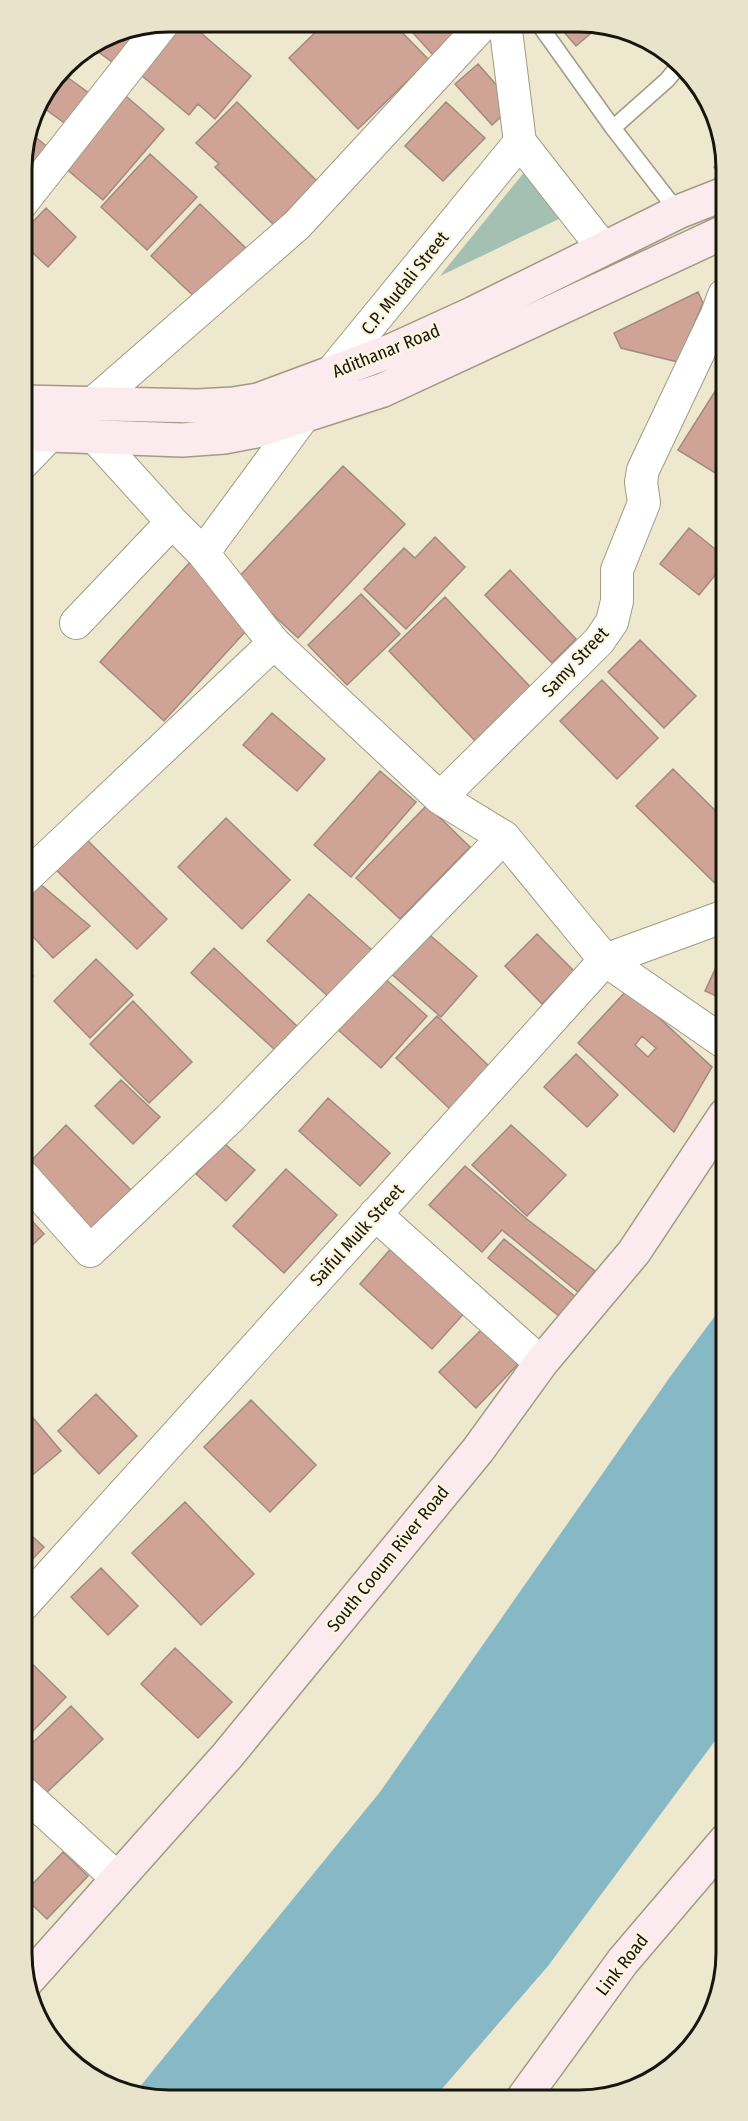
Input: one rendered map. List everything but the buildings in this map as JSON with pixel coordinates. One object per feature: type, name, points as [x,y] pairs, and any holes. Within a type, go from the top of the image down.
[{"type":"main road","name":"Adithanar Road","points":[[36,434],[93,420],[258,400],[393,350],[474,313],[678,212],[717,197]]},
{"type":"main road","name":"Adithanar Road","points":[[32,405],[182,440],[256,431],[383,390],[717,235]]},
{"type":"main road","name":"South Cooum River Road","points":[[33,1973],[243,1737],[478,1450],[541,1363],[634,1252],[716,1129]]},
{"type":"main road","name":"Link Road","points":[[529,2090],[622,1961],[716,1852]]},
{"type":"street","points":[[32,190],[156,32]]},
{"type":"street","points":[[476,32],[297,225],[93,420],[172,522],[203,554],[274,643],[440,798],[504,837],[605,960],[717,1037]]},
{"type":"street","points":[[506,32],[520,142],[603,248]]},
{"type":"street","name":"C.P. Mudali Street","points":[[203,554],[303,417],[330,374],[520,142]]},
{"type":"street","name":"Samy Street","points":[[440,798],[599,641],[612,622],[617,601],[616,570],[644,503],[641,482],[643,470],[717,314]]},
{"type":"street","points":[[76,623],[172,522]]},
{"type":"street","points":[[32,872],[274,643]]},
{"type":"street","points":[[32,1186],[90,1251],[230,1118],[504,837]]},
{"type":"street","name":"Saiful Mulk Street","points":[[32,1595],[605,960],[717,919]]},
{"type":"street","points":[[375,1214],[541,1363]]},
{"type":"street","points":[[32,1800],[117,1878]]},
{"type":"lane","points":[[544,32],[613,128],[678,212]]},
{"type":"lane","points":[[613,128],[675,71]]},
{"type":"green space","points":[[526,170],[565,216],[440,276]]},
{"type":"water","points":[[716,1314],[716,1739],[548,1966],[441,2090],[168,2090],[140,2086],[380,1792]]}]
